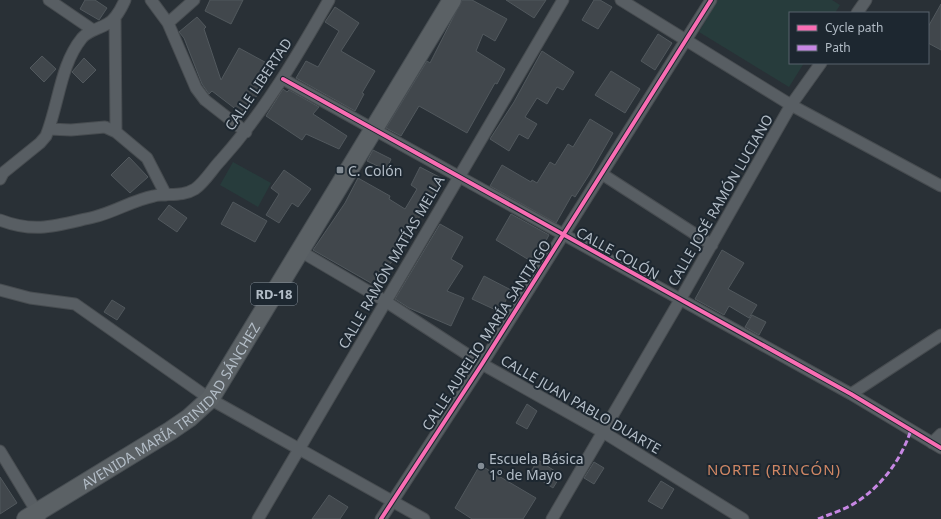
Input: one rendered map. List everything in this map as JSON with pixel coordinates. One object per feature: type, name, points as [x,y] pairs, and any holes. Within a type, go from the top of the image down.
[{"type":"main road","name":"AVENIDA MARÍA TRINIDAD SÁNCHEZ","points":[[34,517],[170,431],[189,418],[210,399],[452,0]]},
{"type":"street","points":[[49,0],[93,30]]},
{"type":"street","points":[[0,179],[3,172],[40,143],[49,129],[62,78],[83,37],[93,30],[107,24],[115,16],[125,0]]},
{"type":"street","points":[[151,0],[168,23],[196,88],[205,100],[246,132]]},
{"type":"street","points":[[168,23],[194,0]]},
{"type":"street","name":"CALLE LIBERTAD","points":[[0,220],[26,227],[45,228],[108,214],[154,196],[182,194],[195,188],[246,132],[283,79],[330,0]]},
{"type":"street","name":"CALLE RAMÓN MATÍAS MELLA","points":[[258,519],[458,176],[563,0]]},
{"type":"street","points":[[621,0],[792,105],[941,186]]},
{"type":"street","name":"CALLE AURELIO MARÍA SANTIAGO","points":[[381,519],[482,364],[711,0]]},
{"type":"street","points":[[858,12],[866,0]]},
{"type":"street","points":[[115,16],[116,132]]},
{"type":"street","name":"CALLE JOSÉ RAMÓN LUCIANO","points":[[552,519],[792,105],[820,64]]},
{"type":"street","name":"CALLE COLÓN","points":[[283,79],[851,394],[937,446]]},
{"type":"street","points":[[49,129],[71,130],[105,127],[116,132],[147,158],[166,195]]},
{"type":"street","points":[[602,174],[712,245]]},
{"type":"street","name":"CALLE JUAN PABLO DUARTE","points":[[300,251],[385,301],[482,364],[603,432],[744,519]]},
{"type":"street","points":[[0,290],[30,298],[75,304],[210,399],[424,519]]},
{"type":"street","points":[[851,394],[941,335]]},
{"type":"street","points":[[937,446],[941,434]]},
{"type":"street","points":[[0,450],[34,517]]},
{"type":"green space","points":[[718,0],[832,0],[840,5],[836,12],[789,12],[789,64],[803,64],[789,87],[699,32]]},
{"type":"green space","points":[[233,162],[271,183],[258,207],[220,185]]},
{"type":"building","points":[[85,0],[95,0],[107,8],[99,20],[80,9]]},
{"type":"building","points":[[210,0],[243,0],[231,24],[205,11]]},
{"type":"building","points":[[462,0],[472,0],[507,19],[495,41],[483,34],[476,51],[505,69],[497,84],[495,83],[467,133],[419,106],[401,136],[386,128],[427,61],[430,63]]},
{"type":"building","points":[[506,0],[546,0],[534,18]]},
{"type":"building","points":[[594,0],[600,0],[612,7],[598,29],[582,20]]},
{"type":"building","points":[[941,4],[941,50],[929,44],[929,25]]},
{"type":"building","points":[[335,7],[359,23],[341,51],[375,71],[362,93],[364,94],[355,111],[296,78],[306,61],[318,67],[339,31],[325,22]]},
{"type":"building","points":[[197,17],[206,27],[204,29],[221,80],[239,48],[274,67],[263,88],[242,114],[212,91],[209,94],[202,84],[184,38],[179,32]]},
{"type":"building","points":[[658,34],[672,43],[655,70],[641,61]]},
{"type":"building","points":[[542,51],[574,72],[563,90],[557,87],[547,104],[537,98],[525,117],[537,124],[528,139],[519,134],[509,151],[490,139],[514,102]]},
{"type":"building","points":[[42,56],[56,69],[44,82],[30,68]]},
{"type":"building","points":[[84,58],[96,70],[83,83],[72,72]]},
{"type":"building","points":[[611,71],[640,89],[625,113],[595,95]]},
{"type":"building","points":[[283,89],[287,92],[289,90],[319,107],[313,114],[347,136],[339,149],[306,134],[302,140],[266,116]]},
{"type":"building","points":[[590,119],[613,133],[589,175],[575,197],[572,195],[556,223],[490,186],[502,165],[531,182],[532,180],[537,183],[550,162],[555,165],[568,144],[573,147]]},
{"type":"building","points":[[373,150],[391,159],[386,170],[367,161]]},
{"type":"building","points":[[129,157],[148,177],[130,193],[111,175]]},
{"type":"building","points":[[420,167],[443,179],[389,266],[378,287],[313,250],[345,203],[358,178],[390,196],[389,199],[405,209],[417,189],[411,185]]},
{"type":"building","points":[[284,170],[311,189],[298,207],[292,203],[279,223],[266,215],[279,194],[271,188]]},
{"type":"building","points":[[233,202],[267,221],[255,242],[221,224]]},
{"type":"building","points":[[169,205],[187,218],[177,232],[158,219]]},
{"type":"building","points":[[511,214],[549,235],[534,263],[496,240]]},
{"type":"building","points":[[440,224],[463,237],[451,259],[463,266],[447,291],[464,298],[451,326],[409,308],[395,299]]},
{"type":"building","points":[[722,250],[744,263],[728,289],[757,305],[749,318],[729,306],[724,315],[695,299]]},
{"type":"building","points":[[484,276],[511,290],[500,312],[472,299]]},
{"type":"building","points":[[112,300],[125,308],[117,320],[104,312]]},
{"type":"building","points":[[752,315],[766,322],[759,335],[745,327]]},
{"type":"building","points":[[527,404],[537,411],[527,429],[516,423]]},
{"type":"building","points":[[538,460],[561,475],[553,488],[530,473]]},
{"type":"building","points":[[594,462],[604,468],[594,484],[584,478]]},
{"type":"building","points":[[480,465],[536,498],[523,519],[472,519],[455,508]]},
{"type":"building","points":[[0,477],[17,503],[0,514]]},
{"type":"building","points":[[661,481],[674,489],[662,509],[648,501]]},
{"type":"building","points":[[329,495],[348,507],[340,519],[312,519]]},
{"type":"marked path","points":[[818,519],[842,510],[874,489],[896,462],[911,430]]},
{"type":"cycle path","points":[[381,519],[482,364],[711,0]]},
{"type":"cycle path","points":[[283,79],[851,394],[941,448]]},
{"type":"place","name":"C. Colón","points":[[340,170]]},
{"type":"place","name":"Escuela Básica 1º de Mayo","points":[[481,466]]},
{"type":"district","name":"NORTE (RINCÓN)","points":[[774,469]]}]
